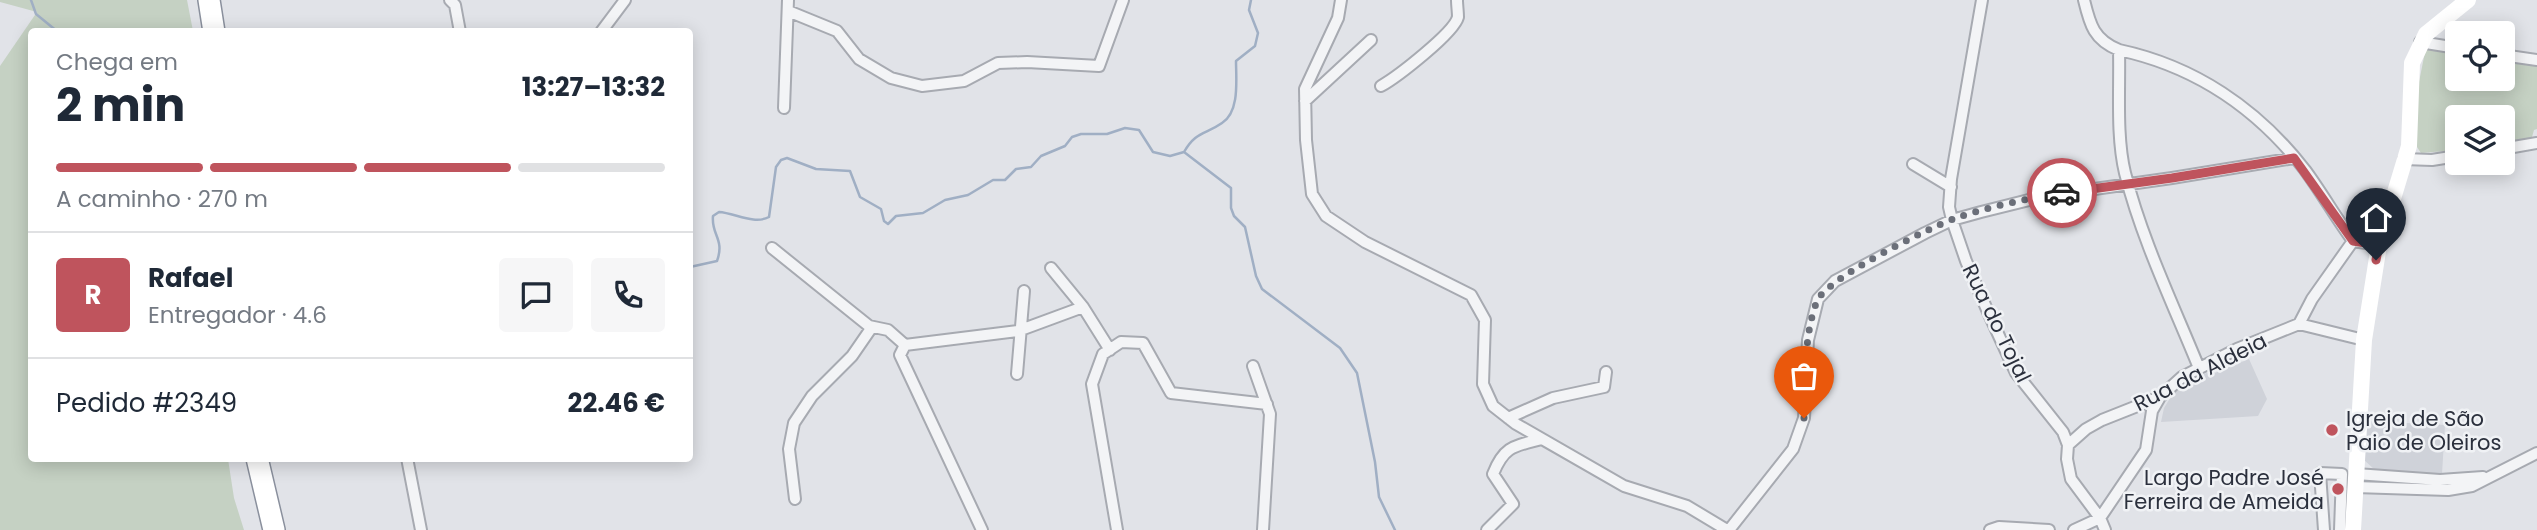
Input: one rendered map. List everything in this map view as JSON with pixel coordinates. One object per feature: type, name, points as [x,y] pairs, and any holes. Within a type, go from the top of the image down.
[{"type":"highway","points":[[209,0],[214,28]]},
{"type":"highway","points":[[222,0],[227,28]]},
{"type":"highway","points":[[245,462],[261,530]]},
{"type":"highway","points":[[258,462],[274,530]]},
{"type":"main road","points":[[2344,527],[2355,481],[2364,340],[2379,245],[2410,134],[2412,63],[2426,34],[2468,0]]},
{"type":"street","points":[[450,0],[455,5],[459,28]]},
{"type":"street","points":[[604,28],[625,0]]},
{"type":"street","points":[[784,108],[788,6],[837,31],[859,59],[891,78],[922,86],[964,81],[998,63],[1099,66],[1123,0]]},
{"type":"street","points":[[1341,0],[1338,18],[1305,89],[1306,140],[1312,194],[1326,216],[1365,242],[1471,295],[1485,320],[1483,384],[1493,407],[1624,486],[1687,506],[1728,530],[1793,449],[1804,418],[1808,340],[1818,299],[1835,281],[1952,220],[2045,196],[2294,158]]},
{"type":"street","points":[[1381,86],[1421,57],[1452,26],[1458,17],[1457,0]]},
{"type":"street","name":"Rua do Tojal","points":[[1982,0],[1951,187],[1949,207],[1952,220],[1971,274],[2016,373],[2063,432],[2068,445],[2067,459],[2071,479],[2100,518],[2105,530]]},
{"type":"street","points":[[2084,0],[2093,33],[2106,45],[2152,57],[2208,82],[2259,120],[2294,158],[2353,241],[2379,245]]},
{"type":"street","points":[[1305,101],[1371,40]]},
{"type":"street","points":[[2420,43],[2445,46]]},
{"type":"street","points":[[2119,50],[2121,130],[2125,171],[2132,199],[2199,369]]},
{"type":"street","points":[[2515,57],[2537,60]]},
{"type":"street","points":[[2515,147],[2537,143]]},
{"type":"street","points":[[2404,159],[2445,158]]},
{"type":"street","points":[[1913,164],[1951,187]]},
{"type":"street","points":[[2353,241],[2312,299],[2298,324],[2364,340]]},
{"type":"street","points":[[772,248],[872,327],[888,330],[905,345],[1022,330],[1083,307]]},
{"type":"street","points":[[1051,268],[1083,307],[1110,349]]},
{"type":"street","points":[[1017,374],[1024,291]]},
{"type":"street","name":"Rua da Aldeia","points":[[2068,445],[2086,429],[2102,420],[2160,397],[2182,377],[2298,324]]},
{"type":"street","points":[[795,499],[789,449],[794,423],[812,396],[852,356],[872,327]]},
{"type":"street","points":[[1117,530],[1092,384],[1103,354],[1121,342],[1143,343],[1171,393],[1267,404]]},
{"type":"street","points":[[905,345],[900,355],[982,530]]},
{"type":"street","points":[[1253,366],[1270,414],[1263,530]]},
{"type":"street","points":[[1508,418],[1553,398],[1604,387],[1606,372]]},
{"type":"street","points":[[2074,530],[2100,518],[2146,450],[2152,411],[2160,397]]},
{"type":"street","points":[[1487,530],[1513,504],[1493,474],[1500,458],[1511,447],[1542,439]]},
{"type":"street","points":[[2355,481],[2448,489],[2472,486],[2537,453]]},
{"type":"street","points":[[408,462],[421,530]]},
{"type":"street","points":[[2320,473],[2342,474],[2344,527],[2324,526],[2320,473]]},
{"type":"street","points":[[1990,530],[1999,527],[2049,530]]},
{"type":"shaded area","points":[[2249,359],[2267,399],[2258,416],[2161,422],[2164,408],[2172,395],[2184,385],[2212,370],[2215,373]]},
{"type":"shaded area","points":[[2368,421],[2445,425],[2442,474],[2375,470],[2363,459]]},
{"type":"green space","points":[[187,0],[192,28],[28,28],[28,462],[228,462],[234,498],[244,530],[0,530],[0,66],[37,12],[0,2]]},
{"type":"green space","points":[[2426,47],[2445,49],[2445,91],[2515,91],[2515,59],[2537,62],[2537,129],[2532,137],[2515,141],[2515,105],[2445,105],[2445,151],[2421,153],[2417,147],[2416,97]]},
{"type":"waterway","points":[[31,0],[36,14],[53,28]]},
{"type":"waterway","points":[[1184,152],[1193,140],[1222,123],[1232,111],[1236,95],[1236,61],[1255,46],[1258,33],[1249,10],[1251,0]]},
{"type":"waterway","points":[[693,266],[717,261],[719,242],[713,216],[719,212],[757,220],[769,217],[776,167],[781,160],[787,158],[816,169],[850,171],[860,197],[881,209],[884,221],[888,224],[896,216],[923,213],[945,200],[968,195],[993,180],[1005,180],[1016,169],[1031,167],[1041,156],[1065,146],[1072,137],[1081,134],[1107,134],[1125,128],[1139,130],[1153,152],[1170,156],[1184,152]]},
{"type":"waterway","points":[[1184,152],[1231,188],[1231,208],[1234,216],[1245,227],[1256,276],[1262,289],[1340,348],[1357,373],[1375,462],[1379,497],[1395,530]]},
{"type":"way so far","points":[[1804,418],[1808,340],[1818,299],[1835,281],[1952,220],[2062,193]]},
{"type":"place","name":"Igreja de São Paio de Oleiros","points":[[2332,430]]},
{"type":"place","name":"Largo Padre José Ferreira de Ameida","points":[[2338,489]]},
{"type":"route","points":[[2062,193],[2294,158],[2353,241],[2379,245],[2376,260]]}]
